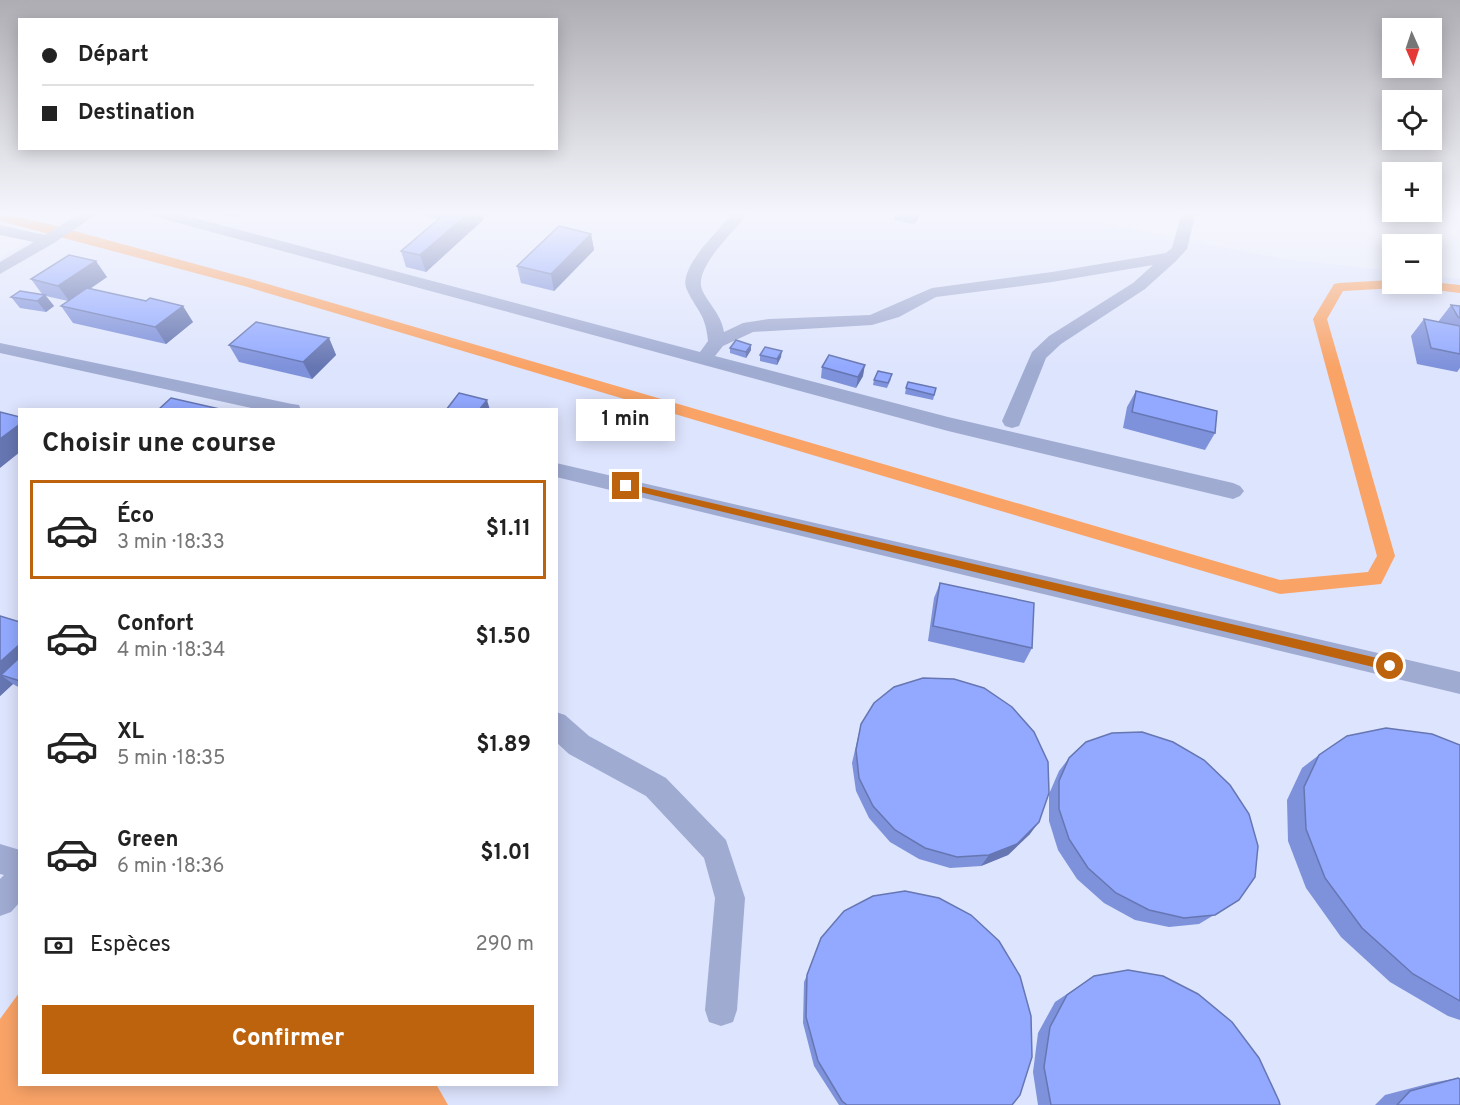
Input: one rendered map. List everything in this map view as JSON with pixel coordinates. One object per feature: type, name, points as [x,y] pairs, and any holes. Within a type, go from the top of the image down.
[{"type":"street","points":[[348,264],[948,424],[1233,491]]},
{"type":"street","points":[[699,264],[695,268],[693,286],[714,320],[717,342]]},
{"type":"street","points":[[704,358],[717,342],[749,327],[769,324],[872,320],[893,313],[932,293],[1132,264]]},
{"type":"street","points":[[1012,421],[1038,356],[1055,340],[1139,286],[1164,264]]},
{"type":"street","points":[[0,348],[283,408]]},
{"type":"street","points":[[0,362],[28,354]]},
{"type":"street","points":[[558,470],[1460,682]]},
{"type":"street","points":[[558,726],[579,745],[656,787],[716,850],[730,898],[721,1010]]},
{"type":"street","points":[[0,859],[18,864]]},
{"type":"street","points":[[0,901],[18,882]]},
{"type":"shaded area","points":[[0,264],[1325,264],[1382,270],[1382,294],[1442,294],[1442,277],[1460,279],[1460,1105],[0,1105]]},
{"type":"shaded area","points":[[18,994],[18,1086],[437,1086],[448,1105],[0,1105],[0,1019]]},
{"type":"building","points":[[55,264],[92,264],[58,286],[31,279]]},
{"type":"building","points":[[520,264],[561,264],[551,274],[517,266]]},
{"type":"building","points":[[87,288],[146,301],[150,298],[183,306],[155,327],[61,306]]},
{"type":"building","points":[[20,291],[45,295],[37,301],[11,297]]},
{"type":"building","points":[[1451,305],[1460,306],[1460,318],[1458,317]]},
{"type":"building","points":[[1424,319],[1460,326],[1460,354],[1431,348]]},
{"type":"building","points":[[256,322],[329,338],[303,362],[229,345]]},
{"type":"building","points":[[736,340],[751,345],[746,352],[730,348]]},
{"type":"building","points":[[765,347],[782,351],[777,359],[760,355]]},
{"type":"building","points":[[829,355],[865,365],[858,377],[822,367]]},
{"type":"building","points":[[878,371],[892,374],[888,383],[874,380]]},
{"type":"building","points":[[908,382],[936,388],[934,395],[906,388]]},
{"type":"building","points":[[1136,391],[1217,411],[1215,433],[1132,412]]},
{"type":"building","points":[[459,393],[487,400],[481,408],[448,408]]},
{"type":"building","points":[[171,398],[215,408],[160,408]]},
{"type":"building","points":[[0,412],[18,416],[18,426],[0,439]]},
{"type":"building","points":[[940,583],[1034,603],[1032,648],[933,626]]},
{"type":"building","points":[[0,616],[18,621],[18,646],[0,662]]},
{"type":"building","points":[[18,659],[18,680],[1,675]]},
{"type":"building","points":[[923,678],[954,679],[984,688],[1012,707],[1034,732],[1048,762],[1049,793],[1039,822],[1017,844],[989,855],[957,857],[925,848],[895,830],[873,806],[859,778],[856,750],[861,724],[874,703],[894,687]]},
{"type":"building","points":[[1386,728],[1432,734],[1460,745],[1460,1001],[1413,974],[1362,928],[1325,878],[1306,829],[1304,787],[1319,755],[1347,736]]},
{"type":"building","points":[[1142,732],[1173,742],[1204,760],[1230,785],[1249,814],[1258,846],[1255,877],[1239,900],[1215,915],[1184,918],[1149,910],[1116,893],[1088,868],[1069,839],[1059,809],[1059,781],[1069,758],[1086,742],[1112,733]]},
{"type":"building","points":[[905,891],[939,898],[971,915],[999,941],[1020,976],[1031,1016],[1032,1057],[1020,1095],[1012,1105],[847,1105],[842,1101],[818,1061],[806,1017],[807,975],[821,938],[844,911],[873,896]]},
{"type":"building","points":[[1128,970],[1163,976],[1198,994],[1232,1022],[1259,1058],[1280,1105],[1051,1105],[1044,1067],[1050,1027],[1067,995],[1094,976]]},
{"type":"building","points":[[1460,1079],[1460,1105],[1397,1105],[1410,1091]]},
{"type":"waterway","points":[[178,264],[1280,587],[1374,579],[1386,556],[1320,319],[1339,287],[1382,285]]},
{"type":"waterway","points":[[1442,287],[1460,289]]},
{"type":"route","points":[[626,486],[1390,666]]}]
